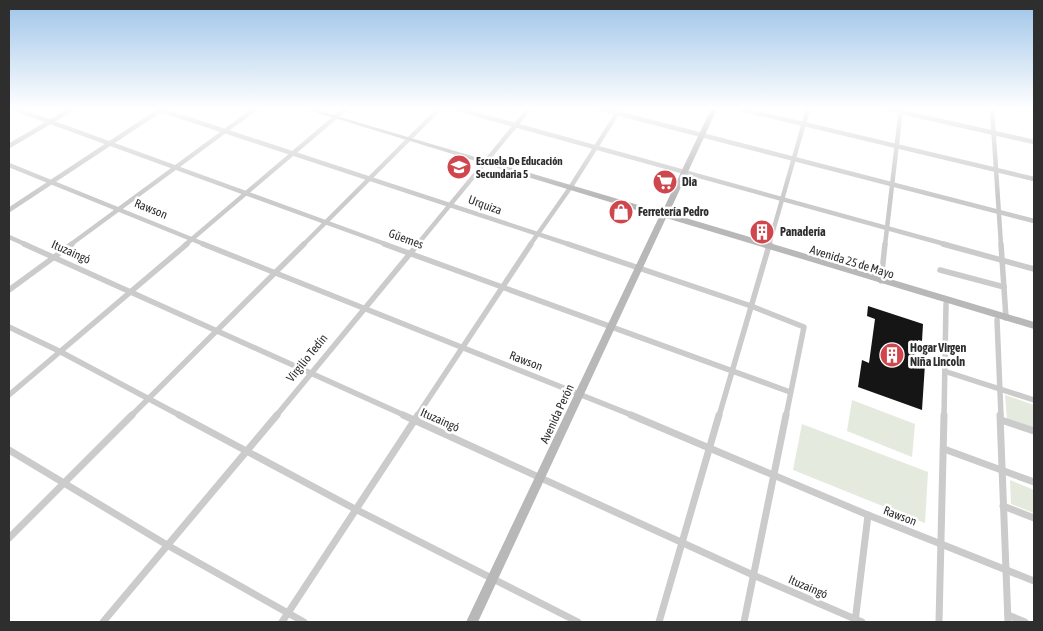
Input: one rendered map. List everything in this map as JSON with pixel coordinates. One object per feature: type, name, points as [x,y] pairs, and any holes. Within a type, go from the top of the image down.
[{"type":"main road","name":"Avenida 25 de Mayo","points":[[403,138],[671,216],[1034,331]]},
{"type":"main road","name":"Avenida Perón","points":[[472,622],[699,138]]},
{"type":"main road","name":"Avenida 25 de Mayo","points":[[881,283],[946,304],[1034,326]]},
{"type":"street","points":[[9,146],[22,138]]},
{"type":"street","name":"Güemes","points":[[94,138],[790,392]]},
{"type":"street","points":[[9,210],[117,138]]},
{"type":"street","points":[[9,290],[214,138]]},
{"type":"street","name":"Urquiza","points":[[251,138],[751,306],[804,327],[790,392]]},
{"type":"street","points":[[9,395],[311,138]]},
{"type":"street","name":"Virgilio Tedín","points":[[103,622],[248,450],[362,308],[504,138]]},
{"type":"street","points":[[564,138],[1034,269]]},
{"type":"street","points":[[282,622],[502,286],[570,188],[601,138]]},
{"type":"street","points":[[718,138],[1034,221]]},
{"type":"street","points":[[659,622],[798,138]]},
{"type":"street","points":[[867,138],[1034,179]]},
{"type":"street","points":[[881,283],[897,138]]},
{"type":"street","points":[[994,138],[1004,287],[1001,319],[1000,388],[1008,619],[1025,622]]},
{"type":"street","points":[[1019,138],[1034,142]]},
{"type":"street","points":[[9,538],[216,329],[408,140]]},
{"type":"street","name":"Rawson","points":[[9,165],[53,181],[462,349],[580,394],[868,515],[1034,581]]},
{"type":"street","name":"Ituzaingó","points":[[9,237],[682,541],[753,576],[857,621]]},
{"type":"street","points":[[940,270],[1004,287]]},
{"type":"street","points":[[939,622],[939,542],[944,449],[946,304]]},
{"type":"street","points":[[9,327],[59,351],[248,450],[357,510],[493,577],[578,622]]},
{"type":"street","points":[[946,372],[1034,400]]},
{"type":"street","points":[[744,622],[790,392]]},
{"type":"street","points":[[1001,420],[1034,431]]},
{"type":"street","points":[[944,449],[1034,482]]},
{"type":"street","points":[[9,450],[167,546],[304,622]]},
{"type":"street","points":[[1003,506],[1034,518]]},
{"type":"street","points":[[857,621],[868,515]]},
{"type":"shaded area","points":[[1005,395],[1034,405],[1034,428],[1007,419]]},
{"type":"shaded area","points":[[852,400],[915,424],[912,457],[847,431]]},
{"type":"shaded area","points":[[802,424],[928,472],[925,523],[793,470]]},
{"type":"shaded area","points":[[1010,480],[1034,490],[1034,513],[1011,504]]},
{"type":"building","name":"Hogar Virgen Niña Lincoln","points":[[868,306],[923,324],[922,341],[918,340],[918,351],[915,350],[914,360],[925,364],[922,410],[858,387],[862,360],[869,363],[875,319],[867,316]]},
{"type":"place","name":"Escuela De Educación Secundaria 5","points":[[459,167]]},
{"type":"place","name":"Dia","points":[[665,182]]},
{"type":"place","name":"Ferretería Pedro","points":[[621,212]]},
{"type":"place","name":"Panadería","points":[[762,232]]},
{"type":"place","name":"Hogar Virgen Niña Lincoln","points":[[892,355]]}]
